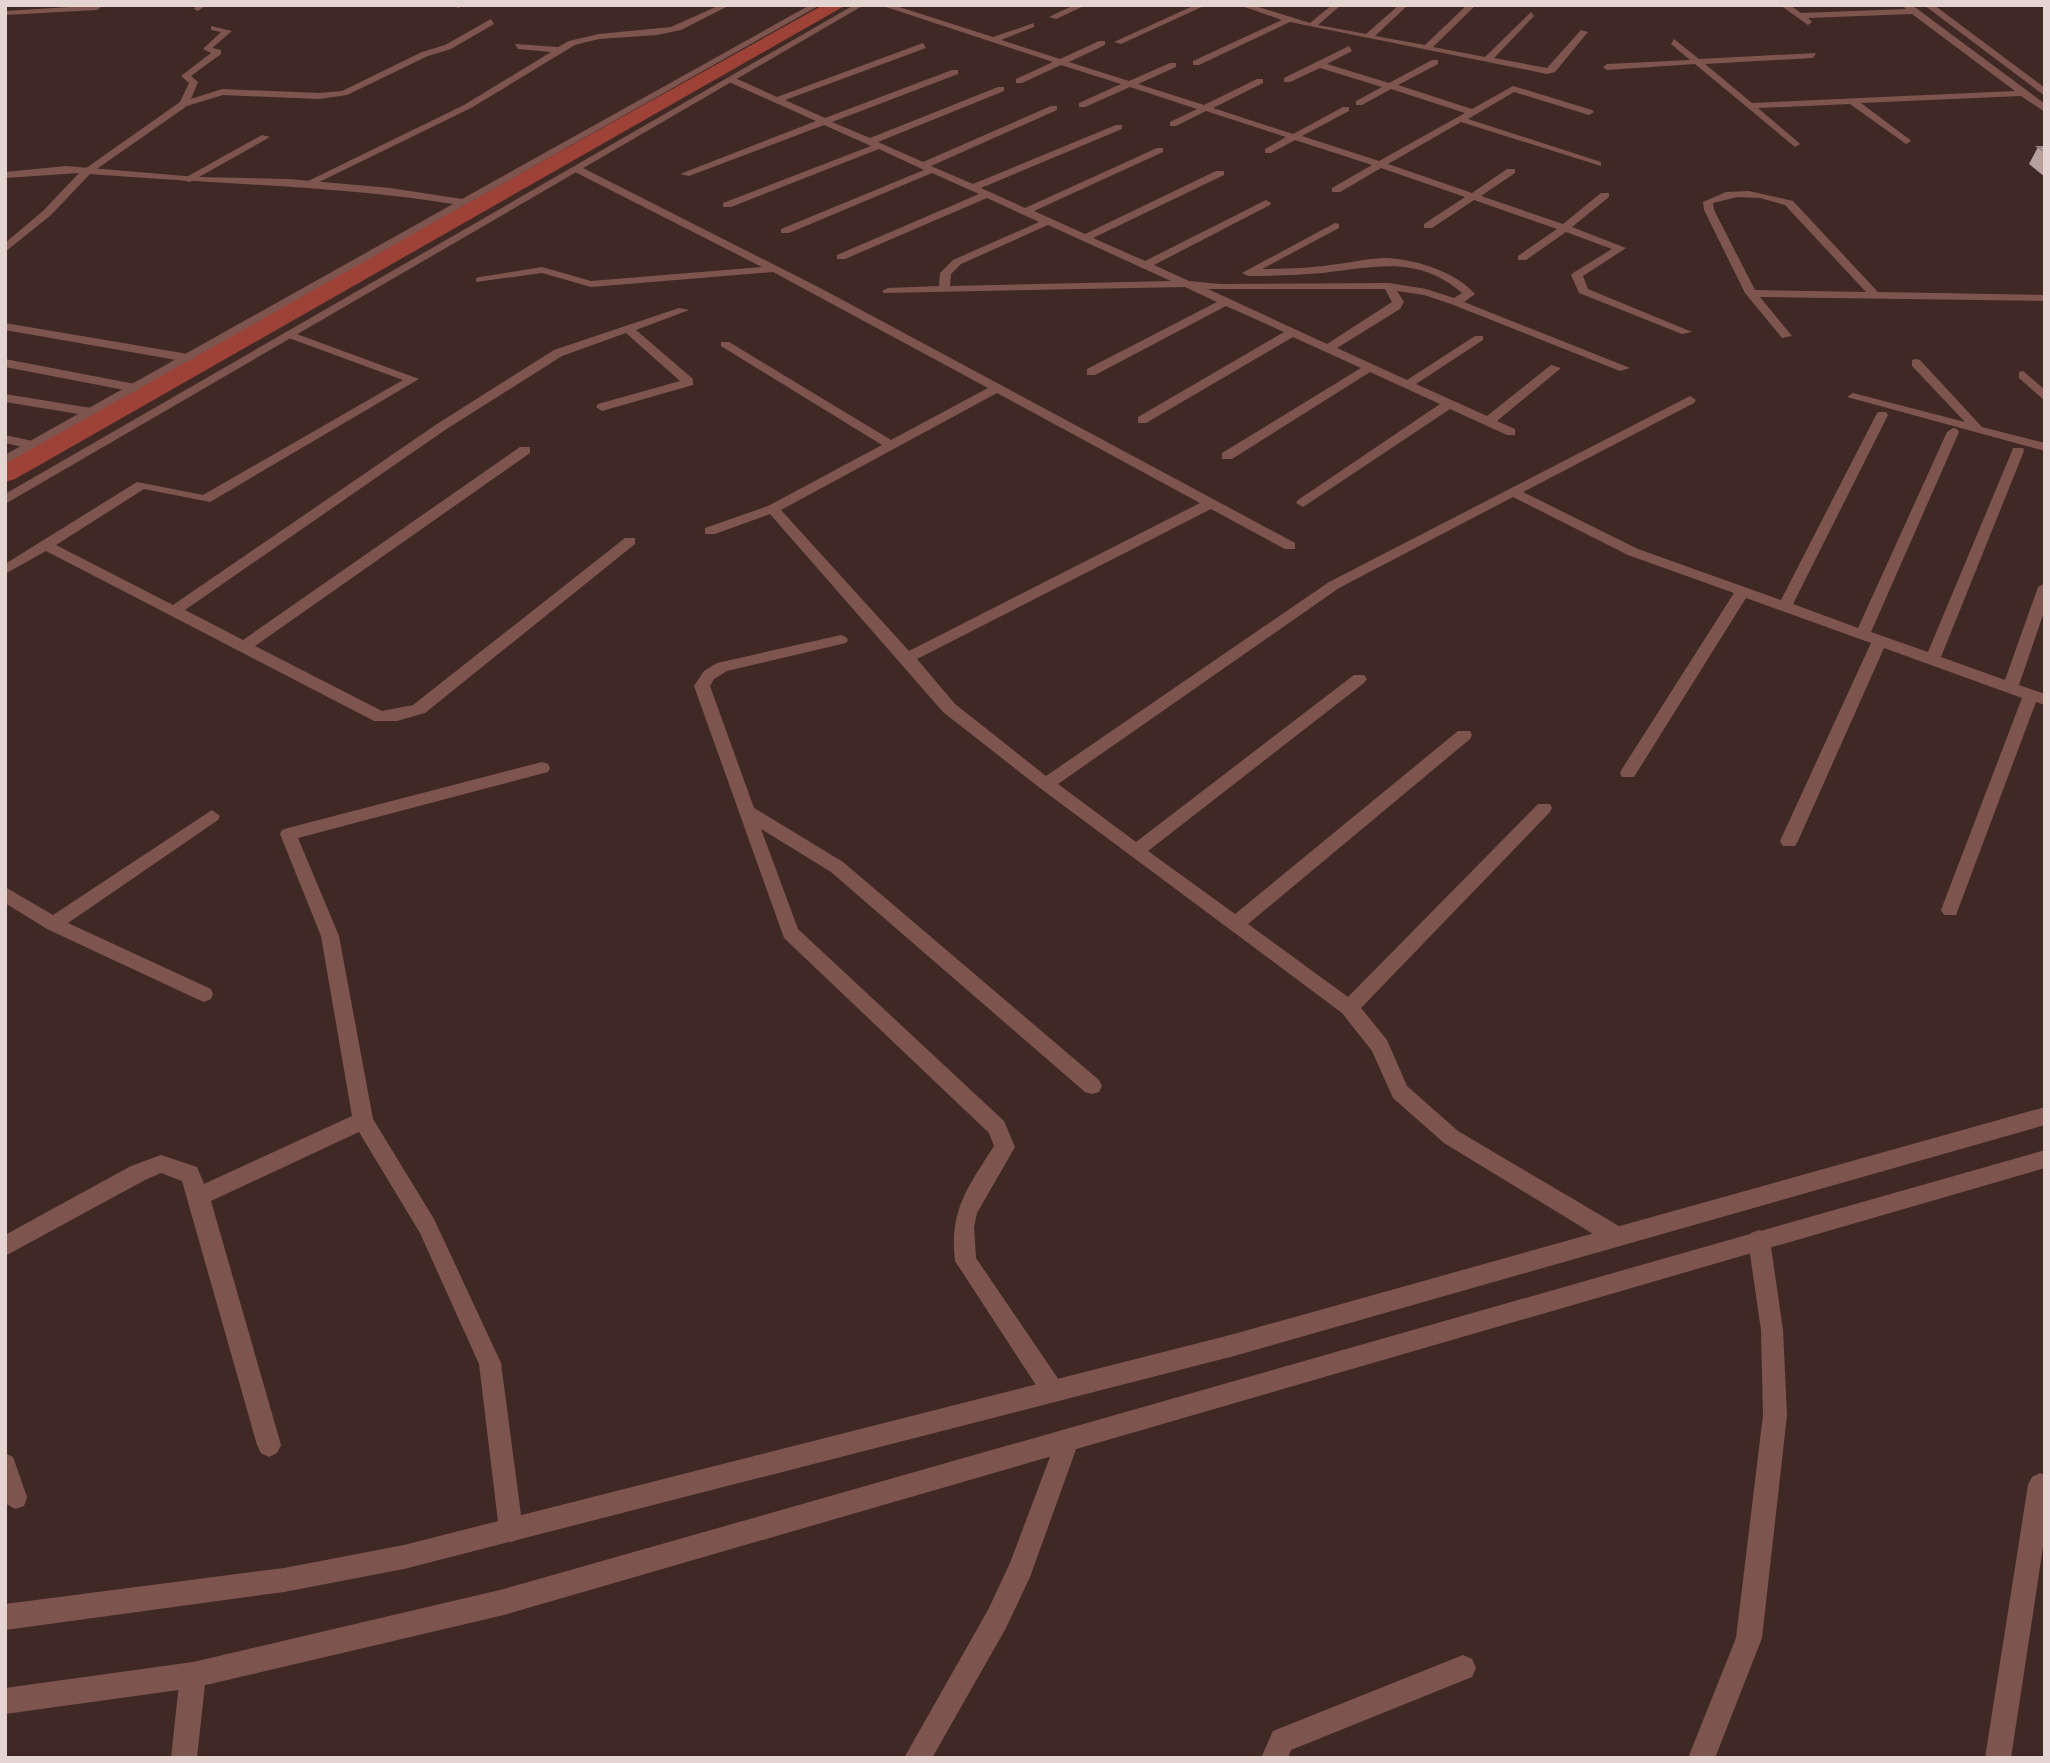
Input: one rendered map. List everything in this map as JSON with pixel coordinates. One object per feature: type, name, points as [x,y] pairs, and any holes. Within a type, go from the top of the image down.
[{"type":"street","points":[[5,13],[97,8],[99,5]]},
{"type":"street","points":[[307,184],[418,132],[516,81],[569,44],[594,37],[686,27],[726,5]]},
{"type":"street","points":[[5,460],[465,203],[703,74],[816,5]]},
{"type":"street","points":[[5,500],[578,169],[726,78],[860,5]]},
{"type":"street","points":[[884,5],[1380,165],[1621,248],[1577,275],[1583,292],[1686,332]]},
{"type":"street","points":[[1053,17],[1082,5]]},
{"type":"street","points":[[1118,41],[1202,5]]},
{"type":"street","points":[[1243,5],[1311,26],[1552,70],[1584,32]]},
{"type":"street","points":[[1311,26],[1337,5]]},
{"type":"street","points":[[1368,37],[1404,5]]},
{"type":"street","points":[[1427,48],[1472,5]]},
{"type":"street","points":[[1784,5],[1814,26]]},
{"type":"street","points":[[1928,5],[2045,93]]},
{"type":"street","points":[[1800,16],[1910,8],[2045,109]]},
{"type":"street","points":[[1488,60],[1531,14]]},
{"type":"street","points":[[930,20],[942,15]]},
{"type":"street","points":[[1196,63],[1290,19]]},
{"type":"street","points":[[5,248],[47,213],[86,171],[184,104],[222,92],[319,96],[344,93],[425,54],[448,47],[491,22]]},
{"type":"street","points":[[994,40],[1031,25]]},
{"type":"street","points":[[184,104],[194,82],[185,76],[218,52],[207,49],[228,31],[214,28]]},
{"type":"street","points":[[1674,42],[1795,144]]},
{"type":"street","points":[[1019,81],[1102,43]]},
{"type":"street","points":[[778,100],[923,46]]},
{"type":"street","points":[[518,47],[559,50]]},
{"type":"street","points":[[1287,80],[1349,49]]},
{"type":"street","points":[[1608,68],[1813,55]]},
{"type":"street","points":[[1359,103],[1435,62]]},
{"type":"street","points":[[1082,105],[1133,85],[1173,65]]},
{"type":"street","points":[[1319,65],[1474,112]]},
{"type":"street","points":[[684,174],[955,72]]},
{"type":"street","points":[[726,78],[1511,432]]},
{"type":"street","points":[[1173,124],[1260,81]]},
{"type":"street","points":[[727,205],[1000,89]]},
{"type":"street","points":[[1336,190],[1513,89],[1589,112]]},
{"type":"street","points":[[1748,106],[2022,93]]},
{"type":"street","points":[[1852,101],[1906,141]]},
{"type":"street","points":[[785,231],[1054,108]]},
{"type":"street","points":[[1268,151],[1346,109]]},
{"type":"street","points":[[1460,119],[1598,163]]},
{"type":"street","points":[[972,188],[1119,127]]},
{"type":"street","points":[[186,180],[265,137]]},
{"type":"street","points":[[1024,212],[1160,150]]},
{"type":"street","points":[[5,174],[66,169],[186,180],[307,184],[390,191],[465,203]]},
{"type":"street","points":[[578,169],[775,268],[1290,546]]},
{"type":"street","points":[[1428,226],[1511,171]]},
{"type":"street","points":[[1084,238],[1220,173]]},
{"type":"street","points":[[841,257],[986,195]]},
{"type":"street","points":[[1522,258],[1605,195]]},
{"type":"street","points":[[1786,335],[1751,293],[1709,211],[1708,202],[1714,198],[1742,195],[1775,197],[1789,203],[1875,295]]},
{"type":"street","points":[[1145,265],[1266,203]]},
{"type":"street","points":[[944,289],[946,273],[957,262],[1047,222]]},
{"type":"street","points":[[1220,287],[1335,226]]},
{"type":"street","points":[[1248,273],[1307,272],[1382,261],[1397,262],[1451,281],[1467,290],[1469,294],[1455,302]]},
{"type":"street","points":[[480,280],[542,270],[591,284],[775,268]]},
{"type":"street","points":[[888,290],[1187,284],[1220,287],[1390,286],[1426,292],[1455,302],[1624,368]]},
{"type":"street","points":[[1327,349],[1396,307],[1398,302],[1390,286]]},
{"type":"street","points":[[1751,293],[2045,298]]},
{"type":"street","points":[[1091,372],[1224,303]]},
{"type":"street","points":[[174,611],[441,427],[558,353],[683,310]]},
{"type":"street","points":[[5,326],[188,358]]},
{"type":"street","points":[[602,407],[689,382],[628,329]]},
{"type":"street","points":[[1142,420],[1291,333]]},
{"type":"street","points":[[5,570],[142,485],[205,499],[413,379],[290,335]]},
{"type":"street","points":[[1407,385],[1479,338]]},
{"type":"street","points":[[725,344],[892,446]]},
{"type":"street","points":[[5,363],[135,388]]},
{"type":"street","points":[[1916,363],[1976,428]]},
{"type":"street","points":[[1227,456],[1369,368]]},
{"type":"street","points":[[1488,422],[1555,369]]},
{"type":"street","points":[[2023,375],[2045,397]]},
{"type":"street","points":[[710,531],[773,509],[997,388]]},
{"type":"street","points":[[1853,397],[2045,447]]},
{"type":"street","points":[[5,398],[91,412]]},
{"type":"street","points":[[1046,784],[1334,585],[1690,400]]},
{"type":"street","points":[[1303,503],[1449,404]]},
{"type":"street","points":[[1784,608],[1882,415]]},
{"type":"street","points":[[1862,636],[1953,432]]},
{"type":"street","points":[[5,439],[32,445]]},
{"type":"street","points":[[244,647],[524,450]]},
{"type":"street","points":[[1932,660],[2018,452]]},
{"type":"street","points":[[1515,493],[1633,552],[2038,697],[1950,911]]},
{"type":"street","points":[[907,658],[1211,503]]},
{"type":"street","points":[[773,509],[949,708],[1046,784],[1349,1008],[1380,1046],[1400,1092],[1451,1137],[1616,1236]]},
{"type":"street","points":[[46,545],[380,717],[397,716],[419,709],[630,541]]},
{"type":"street","points":[[2010,688],[2045,587]]},
{"type":"street","points":[[1628,774],[1742,593]]},
{"type":"street","points":[[841,640],[722,667],[709,675],[702,686],[790,933],[998,1127],[1005,1147],[967,1207],[961,1236],[966,1261],[1053,1391]]},
{"type":"street","points":[[1789,841],[1879,642]]},
{"type":"street","points":[[1136,851],[1360,679]]},
{"type":"street","points":[[1235,924],[1464,735]]},
{"type":"street","points":[[511,1530],[490,1363],[427,1226],[363,1121],[330,936],[288,834],[542,768]]},
{"type":"street","points":[[1349,1008],[1544,807]]},
{"type":"street","points":[[747,812],[837,867],[1091,1086]]},
{"type":"street","points":[[53,924],[212,816]]},
{"type":"street","points":[[5,894],[53,924],[204,994]]},
{"type":"street","points":[[5,1616],[284,1580],[404,1557],[1234,1345],[2045,1116]]},
{"type":"street","points":[[199,1196],[363,1121]]},
{"type":"street","points":[[5,1701],[193,1675],[505,1602],[2045,1159]]},
{"type":"street","points":[[5,1246],[138,1173],[161,1164],[190,1174],[199,1196],[269,1445]]},
{"type":"street","points":[[1701,1758],[1749,1638],[1773,1428],[1772,1330],[1759,1240]]},
{"type":"street","points":[[918,1758],[997,1619],[1021,1568],[1067,1441]]},
{"type":"street","points":[[5,1465],[15,1497]]},
{"type":"street","points":[[1998,1758],[2040,1485]]},
{"type":"street","points":[[1274,1758],[1282,1740],[1463,1668]]},
{"type":"street","points":[[184,1758],[193,1675]]},
{"type":"waterway","points":[[5,473],[837,5]]}]
